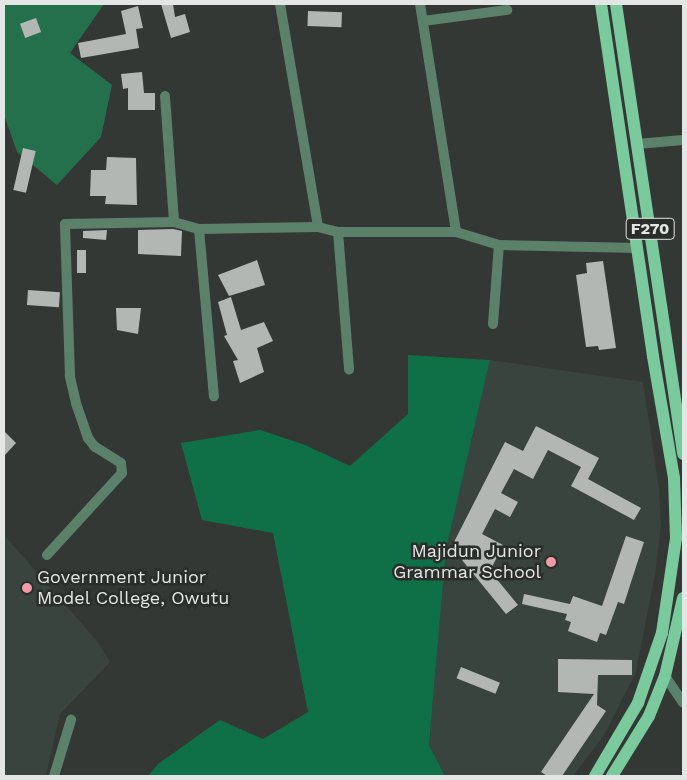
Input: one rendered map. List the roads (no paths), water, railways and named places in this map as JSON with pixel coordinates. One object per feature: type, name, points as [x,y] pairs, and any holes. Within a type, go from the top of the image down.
[{"type":"main road","name":"F270","points":[[595,776],[638,703],[662,633],[670,596],[676,538],[674,478],[653,356],[601,4]]},
{"type":"main road","name":"F270","points":[[616,4],[683,454]]},
{"type":"main road","points":[[653,356],[668,354]]},
{"type":"main road","points":[[612,776],[649,716],[665,676],[683,598]]},
{"type":"street","points":[[280,4],[318,227]]},
{"type":"street","points":[[420,4],[456,232]]},
{"type":"street","points":[[423,21],[507,10]]},
{"type":"street","points":[[165,96],[174,222]]},
{"type":"street","points":[[637,144],[683,140]]},
{"type":"street","points":[[46,555],[122,473],[121,463],[95,447],[88,438],[76,403],[70,376],[65,224],[174,222],[199,229],[318,227],[338,232],[456,232],[500,245],[638,248]]},
{"type":"street","points":[[199,229],[214,396]]},
{"type":"street","points":[[338,232],[349,370]]},
{"type":"street","points":[[493,324],[500,245]]},
{"type":"street","points":[[665,676],[683,703]]},
{"type":"street","points":[[54,776],[71,720]]},
{"type":"place","name":"Majidun Junior Grammar School","points":[[551,562]]},
{"type":"place","name":"Government Junior Model College, Owutu","points":[[27,588]]}]
